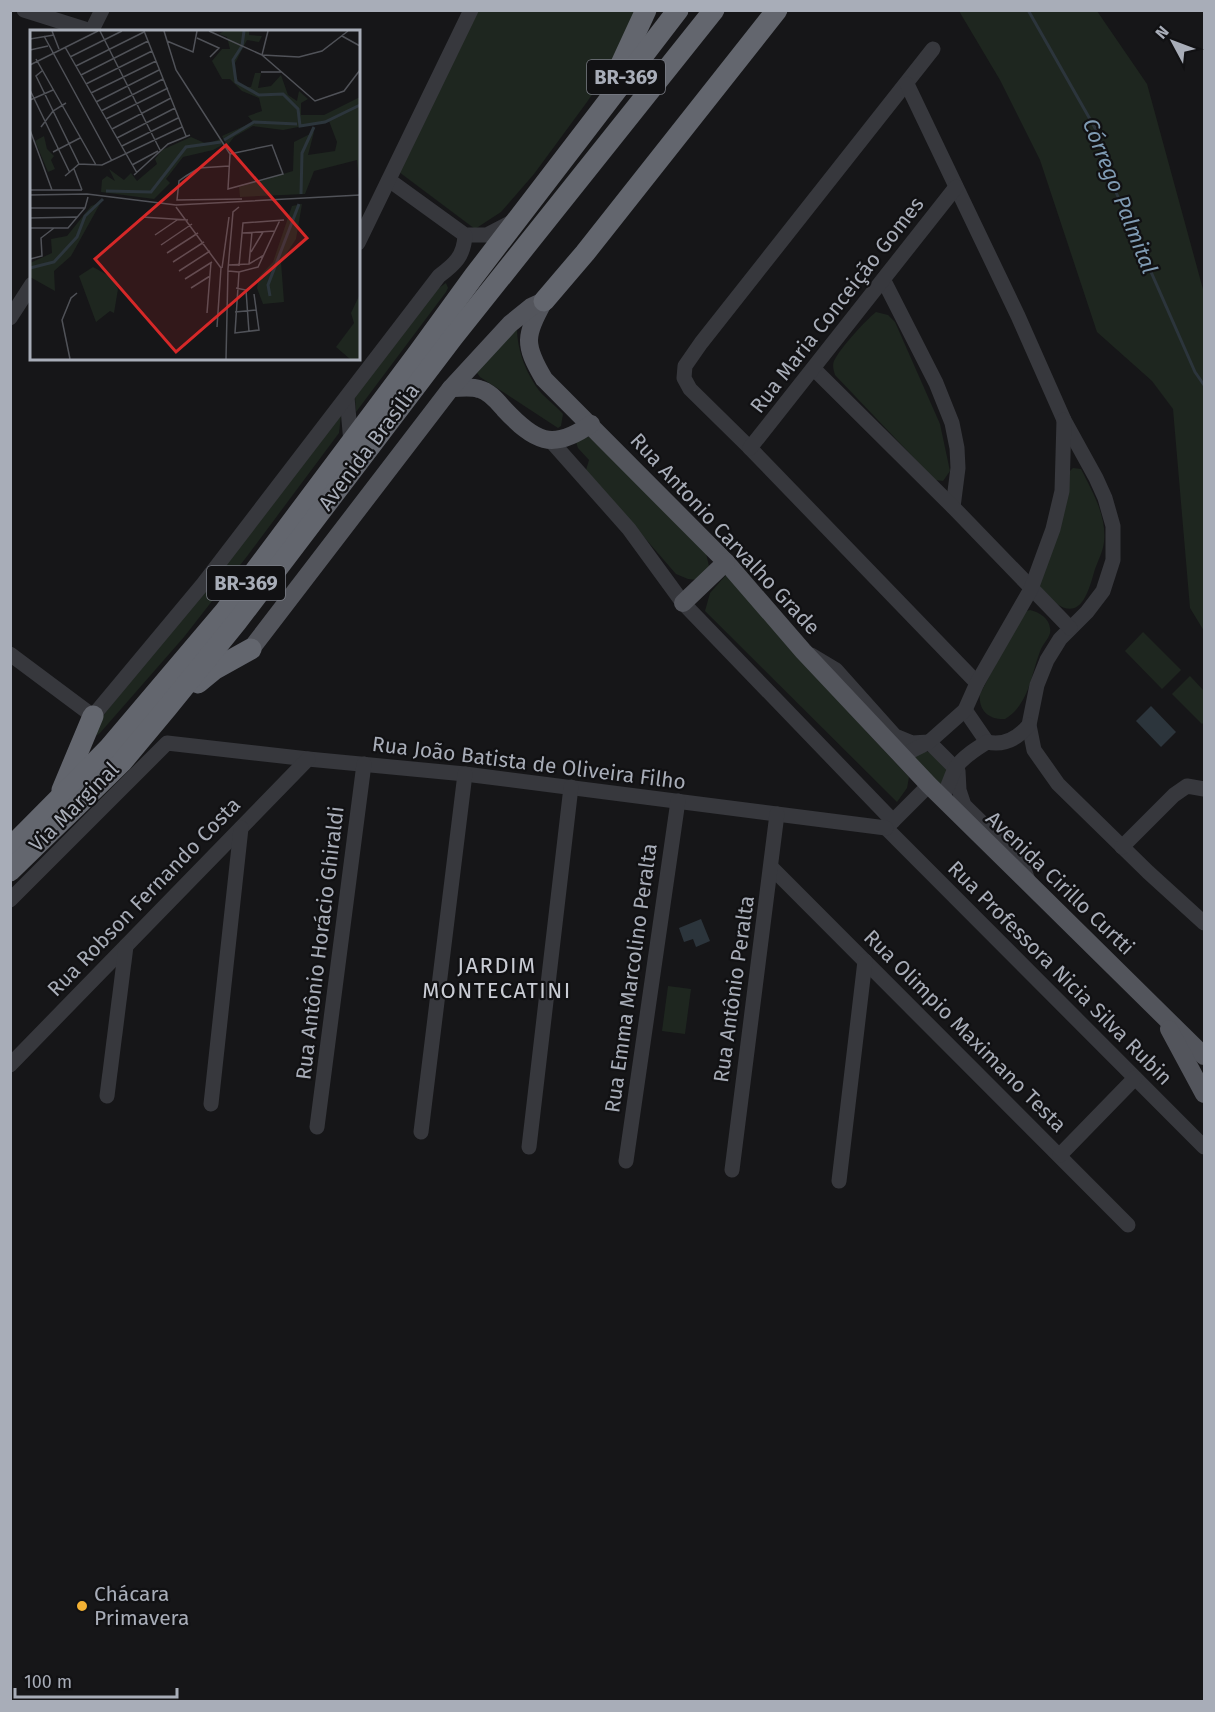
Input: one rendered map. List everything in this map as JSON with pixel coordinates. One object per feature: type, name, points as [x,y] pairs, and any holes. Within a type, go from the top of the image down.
[{"type":"highway","points":[[575,143],[613,82],[646,10]]},
{"type":"highway","name":"Avenida Brasília","points":[[10,848],[124,732],[218,620],[474,276],[678,10]]},
{"type":"highway","points":[[660,80],[683,26],[686,10]]},
{"type":"highway","name":"Avenida Brasília","points":[[10,871],[122,762],[167,708],[236,623],[454,336],[714,10]]},
{"type":"highway","points":[[544,301],[585,253],[777,10]]},
{"type":"highway","points":[[167,708],[215,669],[251,649]]},
{"type":"highway","points":[[58,800],[93,716]]},
{"type":"main road","points":[[251,649],[451,388],[510,324],[531,307],[544,301]]},
{"type":"main road","name":"Rua Antonio Carvalho Grade","points":[[544,301],[531,324],[528,339],[531,357],[544,379],[726,562],[803,651],[935,791]]},
{"type":"main road","points":[[451,388],[482,390],[492,396],[519,425],[535,435],[552,441],[575,435],[591,424]]},
{"type":"main road","points":[[683,603],[726,562]]},
{"type":"main road","name":"Avenida Cirillo Curtti","points":[[935,791],[1204,1056]]},
{"type":"main road","name":"Avenida Cirillo Curtti","points":[[1160,1012],[1204,1094]]},
{"type":"street","points":[[24,10],[90,30]]},
{"type":"street","points":[[93,30],[102,10]]},
{"type":"street","points":[[360,239],[471,10]]},
{"type":"street","points":[[933,49],[701,343],[685,366],[684,378],[690,389],[977,683]]},
{"type":"street","points":[[907,84],[1018,316],[1064,420],[1105,498],[1110,513],[1114,543],[1109,576],[1095,603],[1053,649],[1041,672],[1029,725],[1034,750],[1048,773],[1122,848],[1204,923]]},
{"type":"street","points":[[389,180],[465,235],[488,235],[518,219]]},
{"type":"street","name":"Rua Maria Conceição Gomes","points":[[750,448],[956,187]]},
{"type":"street","points":[[10,654],[93,716],[203,584],[439,276],[459,259],[463,252],[465,235]]},
{"type":"street","points":[[439,276],[474,276]]},
{"type":"street","points":[[884,281],[936,383],[952,423],[958,468],[953,507]]},
{"type":"street","points":[[10,318],[30,287]]},
{"type":"street","points":[[814,369],[953,507],[1070,628]]},
{"type":"street","points":[[347,397],[351,443]]},
{"type":"street","points":[[901,756],[929,742],[965,710],[977,683],[1031,589],[1053,529],[1062,491],[1064,420]]},
{"type":"street","name":"Rua Professora Nicia Silva Rubin","points":[[552,441],[629,529],[683,603],[890,825],[1204,1147]]},
{"type":"street","points":[[1063,465],[1075,460],[1087,461]]},
{"type":"street","points":[[803,651],[836,670],[895,736],[912,743],[929,742],[956,768],[960,775],[959,790],[964,804],[1021,861],[1030,886]]},
{"type":"street","points":[[965,710],[987,742],[995,744],[1013,739],[1029,725]]},
{"type":"street","points":[[890,825],[935,791],[949,787],[956,768],[971,752],[987,742]]},
{"type":"street","name":"Rua João Batista de Oliveira Filho","points":[[167,743],[465,774],[777,814],[890,825]]},
{"type":"street","name":"Via Marginal","points":[[10,900],[167,743]]},
{"type":"street","name":"Rua Robson Fernando Costa","points":[[10,1065],[308,759]]},
{"type":"street","name":"Rua Antônio Horácio Ghiraldi","points":[[317,1127],[364,764]]},
{"type":"street","points":[[421,1132],[465,774]]},
{"type":"street","points":[[1122,848],[1181,790],[1188,786],[1204,789]]},
{"type":"street","points":[[529,1147],[571,787]]},
{"type":"street","name":"Rua Emma Marcolino Peralta","points":[[627,1161],[678,801]]},
{"type":"street","name":"Rua Antônio Peralta","points":[[732,1170],[772,868],[777,814]]},
{"type":"street","points":[[211,1104],[241,828]]},
{"type":"street","name":"Rua Olimpio Maximano Testa","points":[[772,868],[1128,1225]]},
{"type":"street","points":[[107,1096],[126,946]]},
{"type":"street","points":[[839,1181],[865,961]]},
{"type":"street","points":[[1060,1155],[1135,1078]]},
{"type":"shaded area","points":[[472,11],[640,11],[635,31],[534,174],[501,212],[475,229],[395,169]]},
{"type":"shaded area","points":[[959,11],[1097,11],[1147,84],[1204,293],[1204,631],[1190,608],[1173,409],[1152,381],[1097,332],[1040,160],[1000,80]]},
{"type":"shaded area","points":[[446,283],[448,288],[446,292],[356,412],[355,396],[433,292]]},
{"type":"shaded area","points":[[876,312],[888,315],[895,322],[940,424],[950,471],[943,481],[935,480],[835,375],[833,365],[837,355]]},
{"type":"shaded area","points":[[517,328],[521,354],[532,379],[542,394],[563,414],[561,426],[558,428],[480,377],[475,370]]},
{"type":"shaded area","points":[[341,415],[339,433],[248,555],[184,637],[96,736],[98,722]]},
{"type":"shaded area","points":[[589,437],[705,549],[709,566],[698,580],[676,574],[586,470],[589,460],[578,448],[576,442]]},
{"type":"shaded area","points":[[1073,468],[1081,469],[1098,504],[1103,523],[1104,542],[1084,599],[1073,608],[1066,608],[1049,598],[1039,584],[1069,472]]},
{"type":"shaded area","points":[[726,575],[803,651],[865,730],[909,777],[907,788],[897,802],[705,611],[710,593]]},
{"type":"shaded area","points":[[1030,610],[1046,618],[1050,634],[1041,649],[1029,687],[1020,705],[1005,719],[994,718],[983,709],[980,694],[1019,620],[1024,612]]},
{"type":"shaded area","points":[[1143,632],[1181,670],[1162,689],[1125,651]]},
{"type":"shaded area","points":[[1190,676],[1204,691],[1204,722],[1202,724],[1172,694]]},
{"type":"shaded area","points":[[1151,706],[1176,732],[1161,747],[1136,721]]},
{"type":"shaded area","points":[[924,751],[938,756],[945,764],[948,774],[940,785],[912,755]]},
{"type":"shaded area","points":[[701,919],[710,941],[696,947],[693,939],[684,942],[679,928]]},
{"type":"shaded area","points":[[668,986],[691,989],[685,1034],[662,1031]]},
{"type":"waterway","name":"Córrego Palmital","points":[[1028,10],[1099,135],[1115,190],[1195,372],[1204,385]]},
{"type":"place","name":"Chácara Primavera","points":[[82,1606]]},
{"type":"district","name":"JARDIM MONTECATINI","points":[[497,978]]}]
